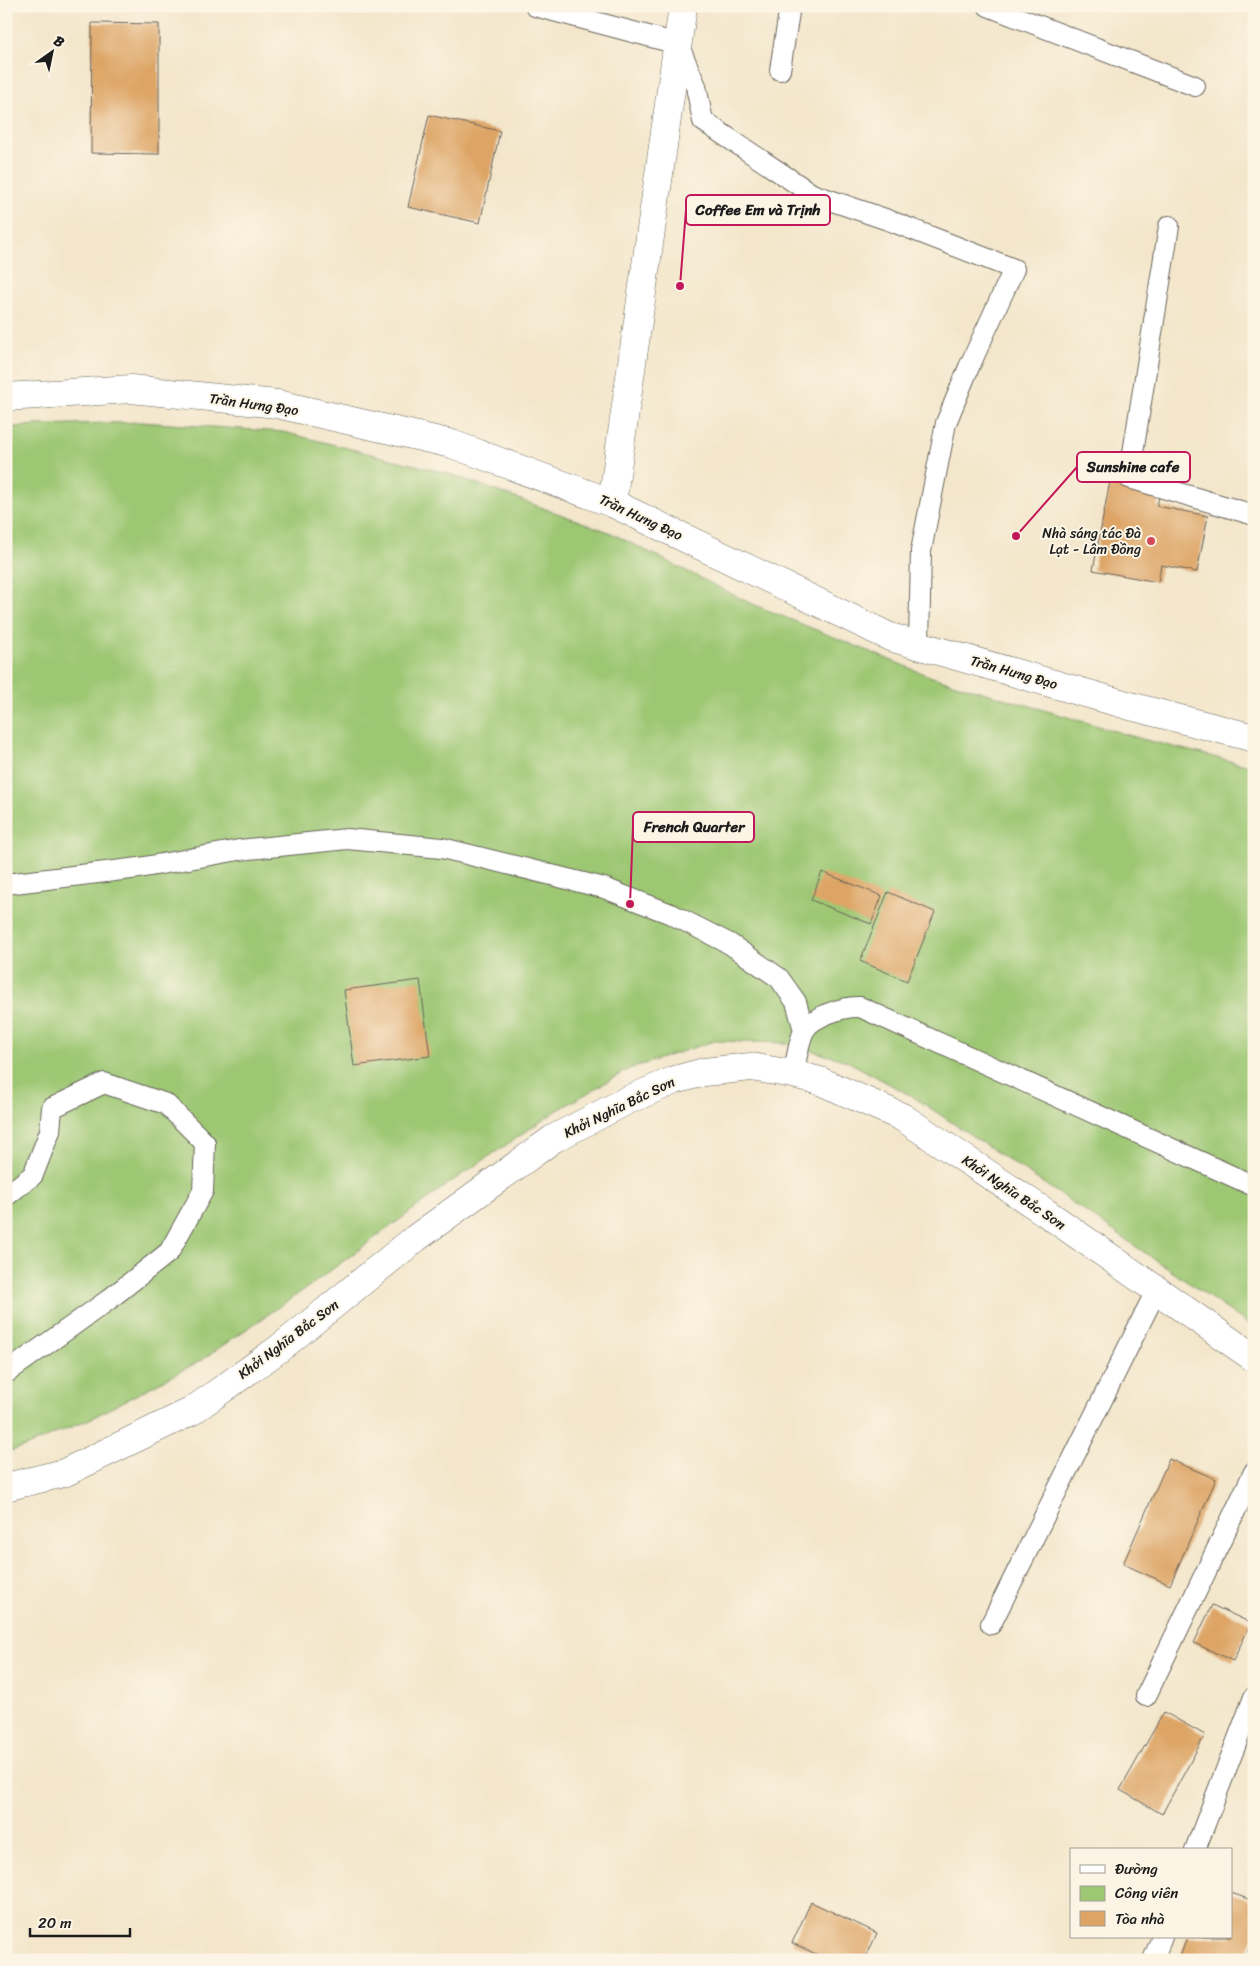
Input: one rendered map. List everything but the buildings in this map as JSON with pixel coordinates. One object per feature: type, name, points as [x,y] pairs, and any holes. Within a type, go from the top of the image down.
[{"type":"street","points":[[612,502],[683,6]]},
{"type":"street","name":"Trần Hưng Đạo","points":[[6,397],[131,389],[277,404],[452,444],[612,502],[890,637],[1134,707],[1254,738]]},
{"type":"street","name":"Khởi Nghĩa Bắc Sơn","points":[[6,1487],[64,1473],[192,1411],[280,1348],[416,1238],[552,1139],[628,1100],[675,1080],[704,1072],[751,1067],[820,1081],[902,1117],[1045,1212],[1254,1358]]},
{"type":"lane","points":[[535,6],[678,44],[696,86],[703,121],[812,194],[888,220],[1014,268],[946,423],[921,551],[919,645]]},
{"type":"lane","points":[[780,70],[790,6]]},
{"type":"lane","points":[[988,6],[1195,86]]},
{"type":"lane","points":[[1169,226],[1129,478],[1254,515]]},
{"type":"lane","points":[[6,884],[139,868],[239,850],[347,839],[442,848],[604,888],[671,914],[730,944],[779,978],[796,1002],[804,1030],[793,1074]]},
{"type":"lane","points":[[804,1030],[822,1016],[838,1009],[849,1006],[860,1007],[1254,1186]]},
{"type":"lane","points":[[6,1196],[33,1175],[50,1131],[52,1108],[104,1083],[166,1104],[205,1143],[203,1191],[169,1252],[107,1301],[6,1373]]},
{"type":"lane","points":[[991,1624],[1156,1291]]},
{"type":"lane","points":[[1146,1696],[1254,1472]]},
{"type":"lane","points":[[1196,1848],[1254,1697]]},
{"type":"lane","points":[[1153,1960],[1162,1938]]},
{"type":"green space","points":[[142,422],[283,432],[447,473],[609,532],[750,603],[932,677],[1142,739],[1254,767],[1254,1328],[1064,1197],[915,1098],[847,1061],[785,1043],[714,1041],[629,1069],[558,1110],[448,1184],[311,1285],[200,1361],[92,1418],[25,1447],[6,1452],[6,428],[36,425]]},
{"type":"place","name":"Coffee Em và Trịnh","points":[[680,286]]},
{"type":"place","name":"Sunshine cafe","points":[[1016,536]]},
{"type":"place","name":"Nhà sáng tác Đà Lạt - Lâm Đồng","points":[[1151,541]]},
{"type":"place","name":"French Quarter","points":[[630,904]]}]
